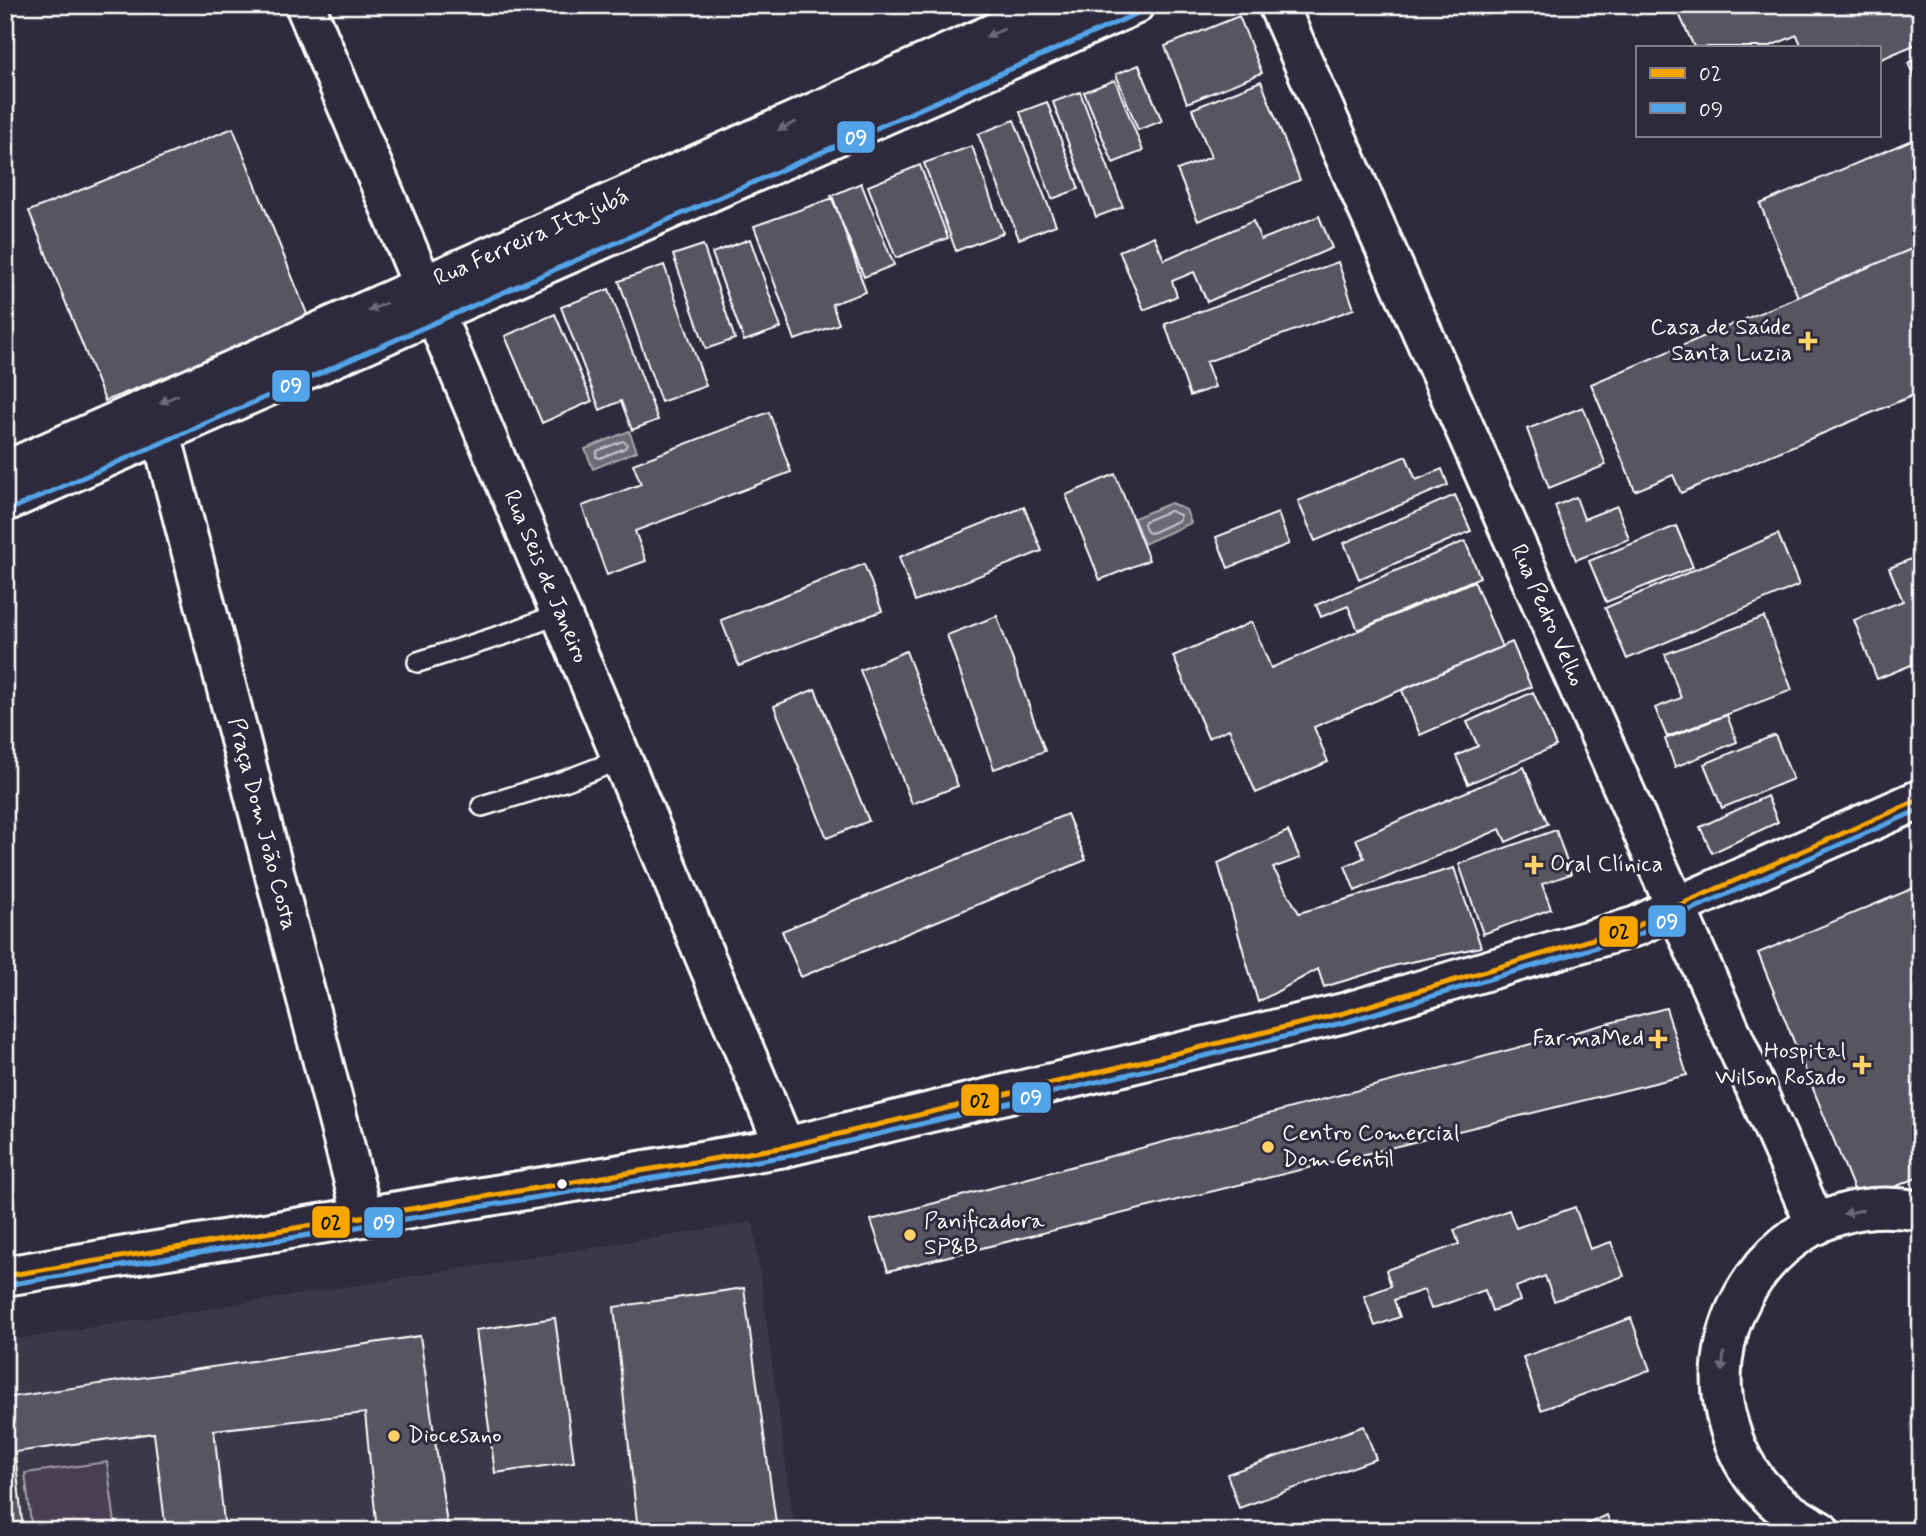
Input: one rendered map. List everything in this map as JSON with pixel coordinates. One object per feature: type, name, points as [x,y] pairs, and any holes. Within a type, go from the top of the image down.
[{"type":"street","name":"Rua Seis de Janeiro","points":[[305,5],[785,1147]]},
{"type":"street","name":"Rua Ferreira Itajubá","points":[[5,502],[161,433],[429,300],[1057,5]]},
{"type":"street","name":"Rua Ferreira Itajubá","points":[[5,471],[429,300],[1133,5]]},
{"type":"street","name":"Rua Pedro Velho","points":[[1278,5],[1816,1225]]},
{"type":"street","name":"Praça Dom João Costa","points":[[161,433],[363,1217]]},
{"type":"street","points":[[5,1276],[785,1147],[1344,1013],[1637,926],[1921,799]]},
{"type":"street","points":[[1820,1531],[1792,1516],[1766,1493],[1745,1465],[1730,1433],[1722,1399],[1721,1364],[1728,1329],[1741,1297],[1761,1268],[1786,1243],[1816,1225],[1843,1214],[1871,1208],[1921,1211]]},
{"type":"lane","points":[[418,662],[561,613]]},
{"type":"lane","points":[[482,806],[564,781],[622,759]]},
{"type":"shaded area","name":"Diocesano","points":[[753,1222],[795,1531],[5,1531],[5,1341]]},
{"type":"shaded area","points":[[107,1462],[116,1531],[32,1531],[25,1473]]},
{"type":"water","points":[[629,431],[637,451],[593,469],[585,449]]},
{"type":"water","points":[[1171,503],[1186,510],[1191,523],[1144,544],[1134,518]]},
{"type":"building","points":[[1675,5],[1921,5],[1921,42],[1881,59],[1881,46],[1802,46],[1797,35],[1770,46],[1694,46]]},
{"type":"building","points":[[1239,16],[1262,73],[1187,103],[1165,46]]},
{"type":"building","points":[[1921,57],[1921,92],[1908,63]]},
{"type":"building","points":[[1139,65],[1162,121],[1138,130],[1116,74]]},
{"type":"building","points":[[1115,80],[1143,151],[1113,163],[1084,92]]},
{"type":"building","points":[[1261,81],[1300,180],[1198,221],[1177,170],[1211,157],[1192,109]]},
{"type":"building","points":[[1080,92],[1123,207],[1096,217],[1053,102]]},
{"type":"building","points":[[1047,102],[1079,189],[1052,199],[1020,112]]},
{"type":"building","points":[[1014,120],[1056,225],[1019,239],[978,134]]},
{"type":"building","points":[[233,128],[309,319],[105,401],[29,211]]},
{"type":"building","points":[[1921,136],[1921,245],[1798,297],[1760,204]]},
{"type":"building","points":[[972,146],[1003,233],[956,251],[924,163]]},
{"type":"building","points":[[920,165],[948,238],[896,258],[868,186]]},
{"type":"building","points":[[861,183],[894,265],[864,277],[831,196]]},
{"type":"building","points":[[833,198],[866,292],[832,304],[839,324],[795,340],[754,226]]},
{"type":"building","points":[[1319,216],[1332,248],[1207,302],[1194,272],[1172,281],[1177,296],[1144,310],[1119,251],[1154,236],[1164,260],[1253,221],[1261,240]]},
{"type":"building","points":[[750,239],[781,328],[744,341],[712,253]]},
{"type":"building","points":[[703,245],[735,339],[706,349],[673,255]]},
{"type":"building","name":"Casa de Saúde Santa Luzia","points":[[1921,245],[1921,392],[1681,493],[1673,475],[1635,491],[1591,384]]},
{"type":"building","points":[[1338,262],[1354,309],[1206,362],[1215,387],[1190,396],[1165,324]]},
{"type":"building","points":[[664,265],[706,386],[661,402],[619,281]]},
{"type":"building","points":[[609,289],[658,420],[632,430],[621,401],[600,410],[561,307]]},
{"type":"building","points":[[555,314],[592,401],[542,423],[505,336]]},
{"type":"building","points":[[1583,407],[1606,465],[1549,488],[1527,429]]},
{"type":"building","points":[[769,412],[791,472],[635,531],[646,561],[607,575],[582,506],[641,484],[633,464]]},
{"type":"building","points":[[1406,456],[1416,480],[1442,469],[1448,485],[1315,541],[1298,501]]},
{"type":"building","points":[[1115,474],[1149,560],[1100,580],[1066,495]]},
{"type":"building","points":[[1455,495],[1471,531],[1359,579],[1344,543]]},
{"type":"building","points":[[1576,497],[1584,519],[1617,506],[1629,539],[1576,560],[1555,506]]},
{"type":"building","points":[[1024,507],[1042,551],[915,601],[899,557]]},
{"type":"building","points":[[1278,513],[1289,544],[1228,568],[1216,537]]},
{"type":"building","points":[[1676,526],[1693,567],[1606,602],[1589,561]]},
{"type":"building","points":[[1778,534],[1799,585],[1627,659],[1605,608]]},
{"type":"building","points":[[1465,541],[1480,577],[1358,630],[1348,606],[1321,617],[1316,605]]},
{"type":"building","points":[[1921,555],[1921,661],[1877,679],[1854,620],[1903,601],[1889,568]]},
{"type":"building","points":[[864,564],[882,611],[739,666],[721,620]]},
{"type":"building","points":[[1474,581],[1502,647],[1314,727],[1328,762],[1256,793],[1229,729],[1208,738],[1173,656],[1252,622],[1271,668]]},
{"type":"building","points":[[997,616],[1045,751],[994,769],[947,635]]},
{"type":"building","points":[[1764,617],[1792,690],[1667,737],[1655,708],[1681,698],[1665,654]]},
{"type":"building","points":[[1512,642],[1531,687],[1420,735],[1402,690]]},
{"type":"building","points":[[906,651],[958,786],[912,804],[860,670]]},
{"type":"building","points":[[815,689],[869,821],[827,838],[774,706]]},
{"type":"building","points":[[1533,692],[1556,746],[1468,784],[1456,756],[1478,746],[1467,722]]},
{"type":"building","points":[[1727,715],[1737,742],[1675,767],[1665,739]]},
{"type":"building","points":[[1775,735],[1793,779],[1722,808],[1704,764]]},
{"type":"building","points":[[1524,767],[1548,824],[1506,842],[1500,829],[1355,891],[1345,866],[1364,858],[1356,839]]},
{"type":"building","points":[[1767,796],[1778,822],[1712,853],[1700,827]]},
{"type":"building","points":[[1067,814],[1086,860],[801,977],[782,931]]},
{"type":"building","points":[[1556,830],[1571,874],[1542,884],[1551,909],[1483,934],[1459,864]]},
{"type":"building","points":[[1288,831],[1300,858],[1273,868],[1299,913],[1454,868],[1481,947],[1397,965],[1324,987],[1318,969],[1258,1002],[1218,863]]},
{"type":"building","name":"Hospital Wilson Rosado","points":[[1921,885],[1921,1176],[1859,1202],[1758,953]]},
{"type":"building","name":"Centro Comercial Dom Gentil","points":[[1666,1008],[1687,1075],[888,1271],[871,1220]]},
{"type":"building","points":[[1575,1207],[1590,1249],[1611,1242],[1624,1276],[1554,1301],[1545,1276],[1516,1287],[1520,1301],[1492,1311],[1485,1290],[1431,1309],[1424,1290],[1394,1300],[1400,1317],[1375,1326],[1364,1296],[1391,1286],[1386,1270],[1459,1244],[1454,1230],[1509,1210],[1516,1228]]},
{"type":"building","points":[[744,1288],[777,1531],[638,1531],[614,1307]]},
{"type":"building","points":[[555,1318],[574,1462],[495,1473],[476,1330]]},
{"type":"building","points":[[1631,1318],[1650,1370],[1541,1410],[1523,1357]]},
{"type":"building","points":[[420,1336],[448,1531],[377,1531],[365,1413],[214,1430],[225,1531],[166,1531],[154,1433],[15,1452],[23,1531],[5,1531],[5,1398]]},
{"type":"building","points":[[1364,1426],[1376,1459],[1239,1508],[1227,1474]]},
{"type":"building","points":[[1607,1515],[1613,1531],[1572,1531]]},
{"type":"transit line","name":"09","points":[[9,510],[1138,13]]},
{"type":"transit line","name":"02","points":[[5,1276],[785,1147],[1344,1013],[1637,926],[1921,799]]},
{"type":"transit line","name":"09","points":[[6,1285],[787,1156],[1346,1022],[1640,934],[1921,809]]},
{"type":"place","name":"Casa de Saúde Santa Luzia","points":[[1808,341]]},
{"type":"place","name":"Oral Clínica","points":[[1534,865]]},
{"type":"place","name":"FarmaMed","points":[[1658,1039]]},
{"type":"place","name":"Hospital Wilson Rosado","points":[[1862,1065]]},
{"type":"place","name":"Centro Comercial Dom Gentil","points":[[1268,1147]]},
{"type":"place","name":"Panificadora SP&B","points":[[910,1235]]},
{"type":"place","name":"Diocesano","points":[[394,1436]]}]
